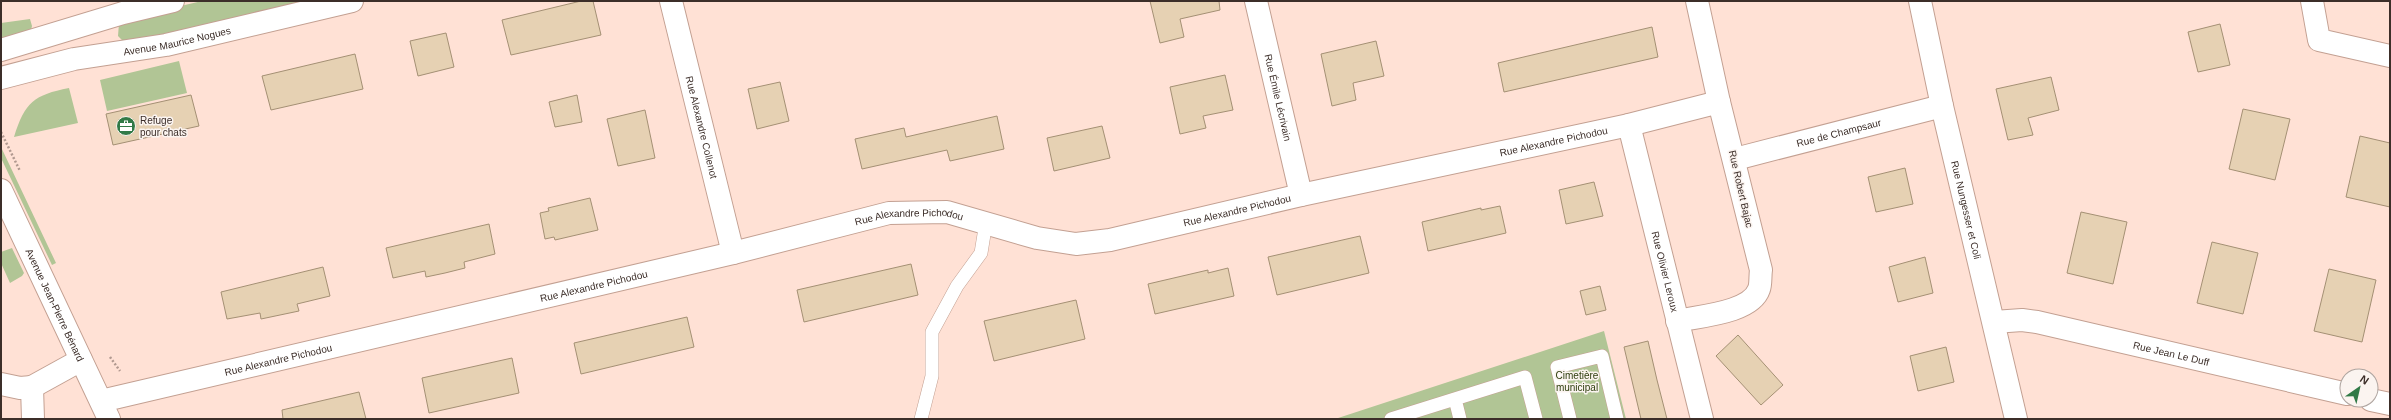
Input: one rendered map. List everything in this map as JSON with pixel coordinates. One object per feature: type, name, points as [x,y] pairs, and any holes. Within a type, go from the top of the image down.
[{"type":"street","points":[[1,50],[123,13],[173,1]]},
{"type":"street","name":"Avenue Maurice Nogues","points":[[1,78],[74,59],[166,45],[352,1]]},
{"type":"street","name":"Rue Alexandre Collenot","points":[[671,1],[733,253]]},
{"type":"street","name":"Rue Émile Lécrivain","points":[[1256,1],[1300,195]]},
{"type":"street","name":"Rue Robert Bajac","points":[[1677,321],[1740,308],[1750,301],[1759,290],[1761,270],[1735,158],[1719,102],[1697,1]]},
{"type":"street","name":"Rue Nungesser et Coli","points":[[1920,1],[1942,106],[2016,419]]},
{"type":"street","points":[[2312,1],[2319,40],[2390,56]]},
{"type":"street","name":"Rue Alexandre Pichodou","points":[[105,410],[889,213],[947,212],[986,222],[1037,238],[1076,244],[1110,240],[1300,195],[1629,125],[1719,102]]},
{"type":"street","name":"Rue de Champsaur","points":[[1735,158],[1942,106]]},
{"type":"street","name":"Rue Olivier Leroux","points":[[1629,125],[1702,419]]},
{"type":"street","name":"Avenue Jean-Pierre Bénard","points":[[1,190],[105,410]]},
{"type":"street","name":"Rue Jean Le Duff","points":[[1994,322],[2022,320],[2037,322],[2339,392]]},
{"type":"street","points":[[1,384],[20,388],[32,387],[81,360]]},
{"type":"street","points":[[32,387],[33,419]]},
{"type":"street","points":[[2379,402],[2390,404]]},
{"type":"lane","points":[[921,419],[932,376],[932,332],[957,286],[981,253],[986,222]]},
{"type":"lane","points":[[1570,419],[1557,368],[1602,356],[1617,419]]},
{"type":"lane","points":[[1391,419],[1525,377],[1536,419]]},
{"type":"lane","points":[[1455,399],[1460,419]]},
{"type":"green space","points":[[202,1],[310,1],[130,43],[124,42],[118,36],[119,23],[125,19]]},
{"type":"green space","points":[[30,19],[32,26],[31,30],[1,39],[1,23]]},
{"type":"green space","points":[[179,61],[187,93],[107,111],[100,80]]},
{"type":"green space","points":[[69,88],[78,123],[14,137],[22,116],[32,102],[39,97]]},
{"type":"green space","points":[[1,147],[56,263],[52,265],[1,158]]},
{"type":"green space","points":[[12,248],[24,273],[22,276],[10,283],[1,263],[1,252]]},
{"type":"green space","name":"Cimetière municipal","points":[[1604,331],[1626,419],[1335,419]]},
{"type":"building","points":[[581,1],[593,1],[601,35],[511,55],[502,20]]},
{"type":"building","points":[[1150,1],[1219,1],[1220,10],[1180,19],[1184,37],[1160,43]]},
{"type":"building","points":[[2220,24],[2230,65],[2198,72],[2188,32]]},
{"type":"building","points":[[1652,27],[1658,57],[1504,92],[1498,63]]},
{"type":"building","points":[[446,33],[454,67],[418,76],[410,41]]},
{"type":"building","points":[[1376,41],[1384,76],[1353,83],[1356,100],[1332,106],[1321,54]]},
{"type":"building","points":[[355,54],[363,89],[271,110],[262,76]]},
{"type":"building","points":[[1225,75],[1233,110],[1203,116],[1206,128],[1180,134],[1170,87]]},
{"type":"building","points":[[2051,77],[2059,110],[2028,118],[2033,135],[2008,140],[1996,89]]},
{"type":"building","points":[[780,82],[789,121],[757,129],[748,89]]},
{"type":"building","points":[[191,95],[199,126],[113,145],[106,114]]},
{"type":"building","points":[[577,95],[582,122],[555,127],[549,102]]},
{"type":"building","points":[[2243,109],[2290,119],[2275,180],[2229,169]]},
{"type":"building","points":[[645,110],[655,158],[618,166],[607,119]]},
{"type":"building","points":[[997,116],[1004,149],[950,161],[947,150],[862,169],[855,139],[904,128],[906,137]]},
{"type":"building","points":[[1102,126],[1110,158],[1054,171],[1047,138]]},
{"type":"building","points":[[2360,136],[2390,143],[2390,207],[2346,197]]},
{"type":"building","points":[[1905,168],[1913,204],[1876,212],[1868,177]]},
{"type":"building","points":[[1594,182],[1603,216],[1566,224],[1559,190]]},
{"type":"building","points":[[590,198],[598,230],[555,240],[554,237],[545,239],[540,213],[549,211],[548,208]]},
{"type":"building","points":[[1500,206],[1506,233],[1428,251],[1422,222],[1481,208],[1481,210]]},
{"type":"building","points":[[2081,212],[2127,222],[2113,284],[2067,273]]},
{"type":"building","points":[[489,224],[495,254],[464,262],[465,268],[445,273],[426,277],[425,271],[393,278],[386,248]]},
{"type":"building","points":[[1360,236],[1369,273],[1277,295],[1268,257]]},
{"type":"building","points":[[2212,242],[2258,253],[2243,314],[2197,303]]},
{"type":"building","points":[[1925,257],[1933,293],[1898,302],[1889,267]]},
{"type":"building","points":[[911,264],[918,295],[804,322],[797,290]]},
{"type":"building","points":[[323,267],[330,296],[297,304],[299,311],[261,319],[260,313],[227,319],[221,292]]},
{"type":"building","points":[[1228,268],[1234,296],[1155,314],[1148,284],[1208,270],[1208,273]]},
{"type":"building","points":[[2329,269],[2376,280],[2362,342],[2314,331]]},
{"type":"building","points":[[1600,286],[1606,310],[1586,315],[1580,291]]},
{"type":"building","points":[[1076,300],[1085,339],[994,361],[984,321]]},
{"type":"building","points":[[687,317],[694,347],[581,374],[574,343]]},
{"type":"building","points":[[1738,335],[1783,385],[1761,405],[1716,356]]},
{"type":"building","points":[[1648,341],[1667,419],[1641,419],[1624,347]]},
{"type":"building","points":[[1946,347],[1954,382],[1918,391],[1910,356]]},
{"type":"building","points":[[512,358],[519,393],[429,413],[422,378]]},
{"type":"building","points":[[359,392],[366,419],[283,419],[282,410]]},
{"type":"place","name":"Refuge pour chats","points":[[126,126]]}]
